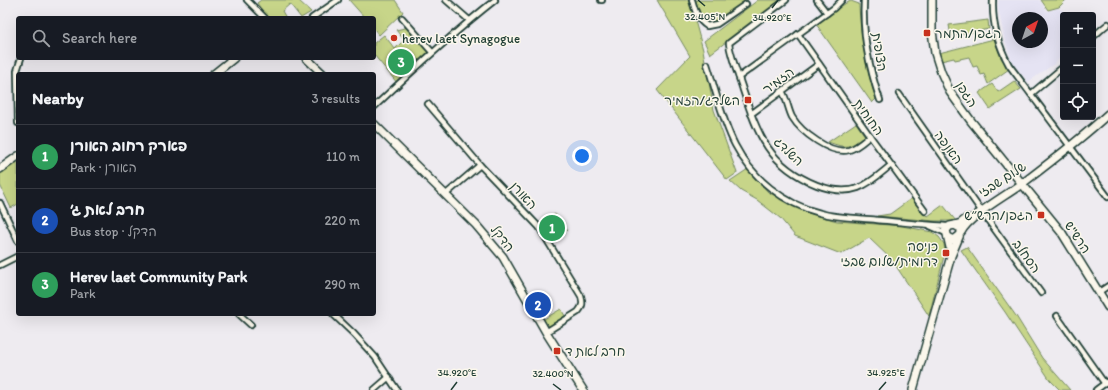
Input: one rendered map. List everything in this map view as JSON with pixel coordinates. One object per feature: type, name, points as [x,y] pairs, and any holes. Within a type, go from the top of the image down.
[{"type":"street","points":[[247,0],[263,16]]},
{"type":"street","points":[[315,16],[338,0]]},
{"type":"street","points":[[446,0],[469,20]]},
{"type":"street","points":[[376,105],[432,52],[495,0]]},
{"type":"street","points":[[692,0],[695,12],[700,20],[707,26],[717,24],[746,4]]},
{"type":"street","name":"השלדג","points":[[786,0],[731,41],[729,46],[751,114],[760,136],[777,159],[793,172],[819,185],[836,190],[852,190],[866,184],[891,165]]},
{"type":"street","points":[[817,0],[827,13]]},
{"type":"street","name":"הצופית","points":[[863,0],[867,54],[880,100]]},
{"type":"street","name":"הגפן","points":[[932,0],[931,19],[933,42],[946,84],[962,110],[1021,182]]},
{"type":"street","points":[[994,0],[994,23],[1000,46],[1009,65],[1108,197]]},
{"type":"street","points":[[739,77],[842,1]]},
{"type":"street","points":[[402,18],[432,52]]},
{"type":"street","points":[[1096,34],[1108,24]]},
{"type":"street","name":"החוחית","points":[[798,34],[925,211]]},
{"type":"street","points":[[17,72],[20,60]]},
{"type":"street","points":[[216,72],[232,60]]},
{"type":"street","points":[[308,60],[321,72]]},
{"type":"street","points":[[707,64],[724,119],[734,144],[750,168],[773,190],[797,205],[821,214],[925,225],[953,225],[959,228],[960,234],[951,256],[913,390]]},
{"type":"street","name":"הזמיר","points":[[751,114],[819,64]]},
{"type":"street","points":[[1031,94],[1060,70]]},
{"type":"street","points":[[782,91],[790,111],[798,125],[811,138],[818,142],[828,147],[846,151],[870,136]]},
{"type":"street","name":"האנפה","points":[[899,94],[980,210]]},
{"type":"street","name":"האורן","points":[[428,104],[480,165],[539,227],[581,296],[583,302],[582,307],[578,312],[546,332]]},
{"type":"street","name":"שלום שבזי","points":[[953,225],[960,223],[1043,167],[1108,114]]},
{"type":"street","name":"הדקל","points":[[376,126],[485,234],[503,257],[546,332],[583,390]]},
{"type":"street","points":[[0,168],[16,157]]},
{"type":"street","points":[[445,195],[480,165]]},
{"type":"street","name":"הרש''ש","points":[[1021,182],[1062,233],[1108,307]]},
{"type":"street","points":[[0,203],[16,237]]},
{"type":"street","name":"שלום שבזי","points":[[960,234],[965,225],[980,210]]},
{"type":"street","name":"הסחלב","points":[[980,210],[1041,293]]},
{"type":"street","points":[[925,225],[947,235],[954,240],[960,234]]},
{"type":"street","points":[[951,256],[947,228],[953,225]]},
{"type":"street","points":[[0,265],[16,257]]},
{"type":"street","points":[[1099,292],[1108,286]]},
{"type":"street","points":[[241,316],[251,325]]},
{"type":"street","points":[[335,316],[367,347],[397,390]]},
{"type":"street","points":[[1057,316],[1106,383],[1096,390]]},
{"type":"street","points":[[374,390],[389,378]]},
{"type":"shaded area","points":[[999,0],[1039,0],[1047,11],[1058,8],[1065,12],[1060,12],[1060,58],[1028,82],[1012,62],[1004,37],[998,7]]},
{"type":"green space","points":[[261,0],[298,0],[311,12],[304,16],[299,16],[290,4],[282,11],[285,16],[266,16],[257,3]]},
{"type":"green space","points":[[349,0],[395,0],[403,12],[379,35],[376,31],[376,16],[363,16]]},
{"type":"green space","points":[[657,0],[688,0],[703,50],[714,110],[737,173],[727,180],[657,90],[690,56]]},
{"type":"green space","points":[[695,0],[748,0],[716,21],[706,20],[701,14]]},
{"type":"green space","points":[[758,0],[782,0],[710,54],[704,41]]},
{"type":"green space","points":[[1041,0],[1066,0],[1059,7],[1048,10]]},
{"type":"green space","points":[[851,1],[859,4],[864,54],[876,99],[872,103],[816,24]]},
{"type":"green space","points":[[988,20],[989,29],[951,36],[949,25]]},
{"type":"green space","points":[[409,27],[432,52],[398,84],[376,57],[376,41],[384,35],[395,49],[404,40],[396,30]]},
{"type":"green space","points":[[994,39],[1001,58],[1009,69],[988,84],[984,74],[981,75],[977,66],[973,67],[969,57],[941,61],[939,53]]},
{"type":"green space","points":[[1014,81],[1021,89],[990,109],[979,93],[992,84],[998,92]]},
{"type":"green space","points":[[856,123],[865,136],[848,146],[840,146],[828,142]]},
{"type":"green space","points":[[16,157],[16,205],[11,208],[0,185],[0,169]]},
{"type":"green space","points":[[748,169],[768,192],[809,213],[837,221],[902,226],[932,232],[939,237],[944,244],[945,252],[929,316],[892,260],[869,238],[841,254],[795,236],[780,218],[757,200],[741,191],[730,181]]},
{"type":"green space","points":[[912,198],[928,216],[943,205],[956,221],[935,221],[877,216],[890,214]]},
{"type":"green space","points":[[555,214],[567,230],[548,242],[538,226]]},
{"type":"green space","points":[[967,247],[1016,316],[1042,358],[1070,390],[1060,390],[1050,380],[1005,312],[961,250]]},
{"type":"green space","points":[[561,309],[565,316],[550,326],[546,324],[544,319]]},
{"type":"place","name":"הגפן/התמר","points":[[927,33]]},
{"type":"place","name":"herev laet Synagogue","points":[[394,38]]},
{"type":"place","name":"Herev laet Community Park","points":[[401,62]]},
{"type":"place","name":"השלדג/הזמיר","points":[[748,100]]},
{"type":"place","name":"הגפן/הרש״ש","points":[[1041,215]]},
{"type":"place","name":"פארק רחוב האורן","points":[[552,228]]},
{"type":"place","name":"כניסה דרומית/שלום שבזי","points":[[946,253]]},
{"type":"place","name":"חרב לאת ג׳","points":[[538,305]]},
{"type":"place","name":"חרב לאת ד","points":[[557,351]]}]
